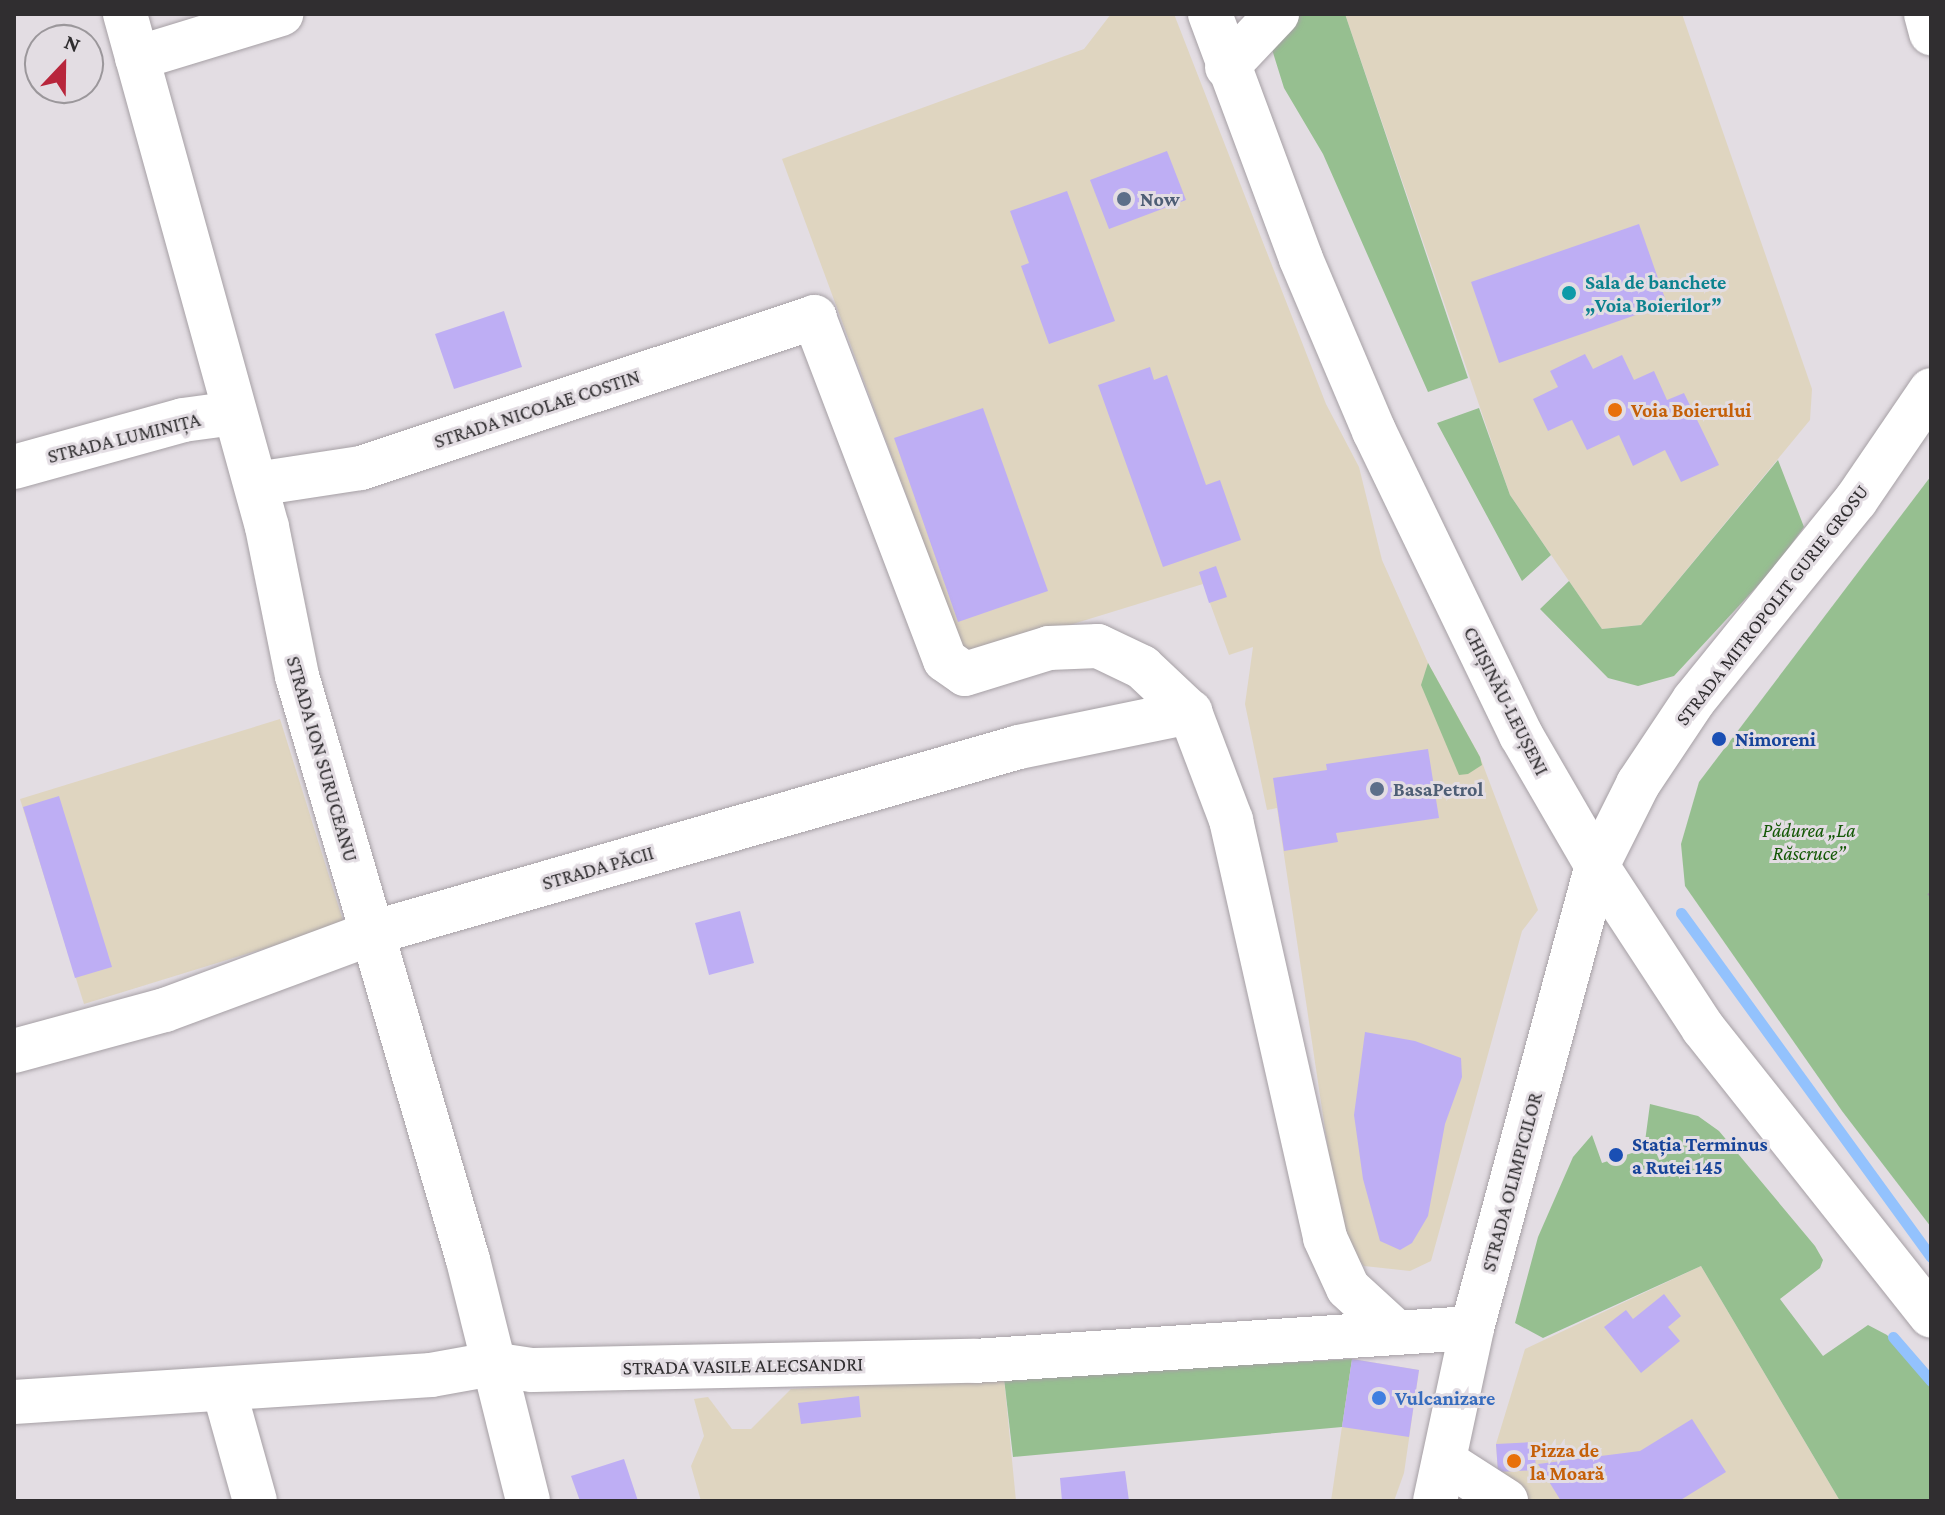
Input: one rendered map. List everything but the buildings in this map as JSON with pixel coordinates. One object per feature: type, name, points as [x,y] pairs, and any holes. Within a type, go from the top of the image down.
[{"type":"main road","name":"STRADA ION SURUCEANU","points":[[125,14],[256,484],[297,676],[468,1260],[528,1501]]},
{"type":"main road","points":[[137,58],[281,14]]},
{"type":"main road","name":"CHIȘINĂU-LEUȘENI","points":[[1210,14],[1227,67],[1374,431],[1521,735],[1597,866],[1703,1028],[1931,1316]]},
{"type":"main road","points":[[1227,67],[1277,14]]},
{"type":"main road","points":[[1926,14],[1931,33]]},
{"type":"main road","name":"STRADA NICOLAE COSTIN","points":[[256,484],[361,468],[814,317],[945,660],[965,674],[1049,648],[1098,646],[1142,667],[1190,712]]},
{"type":"main road","name":"STRADA MITROPOLIT GURIE GROSU","points":[[1597,866],[1638,784],[1694,700],[1856,500],[1931,390]]},
{"type":"main road","name":"STRADA LUMINIȚA","points":[[14,467],[183,420],[235,413]]},
{"type":"main road","points":[[1190,712],[1231,820],[1325,1238],[1348,1288],[1395,1331]]},
{"type":"main road","name":"STRADA PĂCII","points":[[14,1051],[165,1010],[372,933],[1019,747],[1190,712]]},
{"type":"main road","name":"STRADA OLIMPICILOR","points":[[1439,1481],[1472,1328],[1597,866]]},
{"type":"main road","name":"STRADA VASILE ALECSANDRI","points":[[14,1402],[431,1375],[492,1364],[532,1370],[974,1361],[1472,1328]]},
{"type":"main road","points":[[224,1390],[255,1501]]},
{"type":"main road","points":[[1439,1481],[1506,1501]]},
{"type":"shaded area","points":[[1111,14],[1174,14],[1326,404],[1359,467],[1382,560],[1428,663],[1480,757],[1538,910],[1522,931],[1431,1261],[1410,1271],[1364,1266],[1350,1250],[1338,1216],[1277,808],[1267,810],[1245,704],[1253,647],[1229,655],[1203,584],[966,657],[782,159],[1084,49]]},
{"type":"shaded area","name":"Sala de banchete „Voia Boierilor”","points":[[1345,14],[1682,14],[1812,389],[1810,420],[1641,625],[1602,629],[1510,495]]},
{"type":"shaded area","points":[[280,719],[344,924],[84,1004],[20,799]]},
{"type":"shaded area","points":[[1701,1266],[1840,1501],[1490,1501],[1498,1472],[1496,1444],[1525,1349]]},
{"type":"shaded area","points":[[1352,1359],[1419,1370],[1404,1473],[1394,1501],[1331,1501]]},
{"type":"shaded area","points":[[1004,1378],[1016,1501],[701,1501],[691,1466],[704,1436],[694,1399],[708,1397],[732,1429],[751,1429],[791,1389]]},
{"type":"green space","points":[[1261,14],[1345,14],[1468,378],[1428,392],[1323,154],[1284,88]]},
{"type":"green space","points":[[1479,408],[1510,495],[1551,555],[1522,581],[1437,423]]},
{"type":"green space","points":[[1778,460],[1804,527],[1774,568],[1674,676],[1638,686],[1608,678],[1540,609],[1569,581],[1602,629],[1641,625]]},
{"type":"green space","name":"Pădurea „La Răscruce”","points":[[1931,476],[1931,1227],[1842,1111],[1685,886],[1681,844],[1699,782]]},
{"type":"green space","points":[[1428,663],[1480,757],[1482,765],[1468,774],[1459,775],[1421,685]]},
{"type":"green space","points":[[1650,1104],[1698,1116],[1719,1131],[1815,1246],[1823,1260],[1820,1268],[1780,1299],[1823,1356],[1868,1325],[1887,1335],[1931,1387],[1931,1501],[1840,1501],[1701,1266],[1543,1338],[1515,1323],[1538,1237],[1573,1157],[1592,1135],[1602,1163],[1644,1149]]},
{"type":"green space","points":[[1352,1359],[1342,1427],[1013,1457],[1004,1378]]},
{"type":"waterway","points":[[1681,913],[1931,1257]]},
{"type":"waterway","points":[[1893,1337],[1931,1381]]},
{"type":"place","name":"Now","points":[[1124,199]]},
{"type":"place","name":"Sala de banchete „Voia Boierilor”","points":[[1569,293]]},
{"type":"place","name":"Voia Boierului","points":[[1615,410]]},
{"type":"place","name":"Nimoreni","points":[[1719,739]]},
{"type":"place","name":"BasaPetrol","points":[[1377,789]]},
{"type":"place","name":"Stația Terminus a Rutei 145","points":[[1616,1155]]},
{"type":"place","name":"Vulcanizare","points":[[1379,1398]]},
{"type":"place","name":"Pizza de la Moară","points":[[1514,1461]]}]
